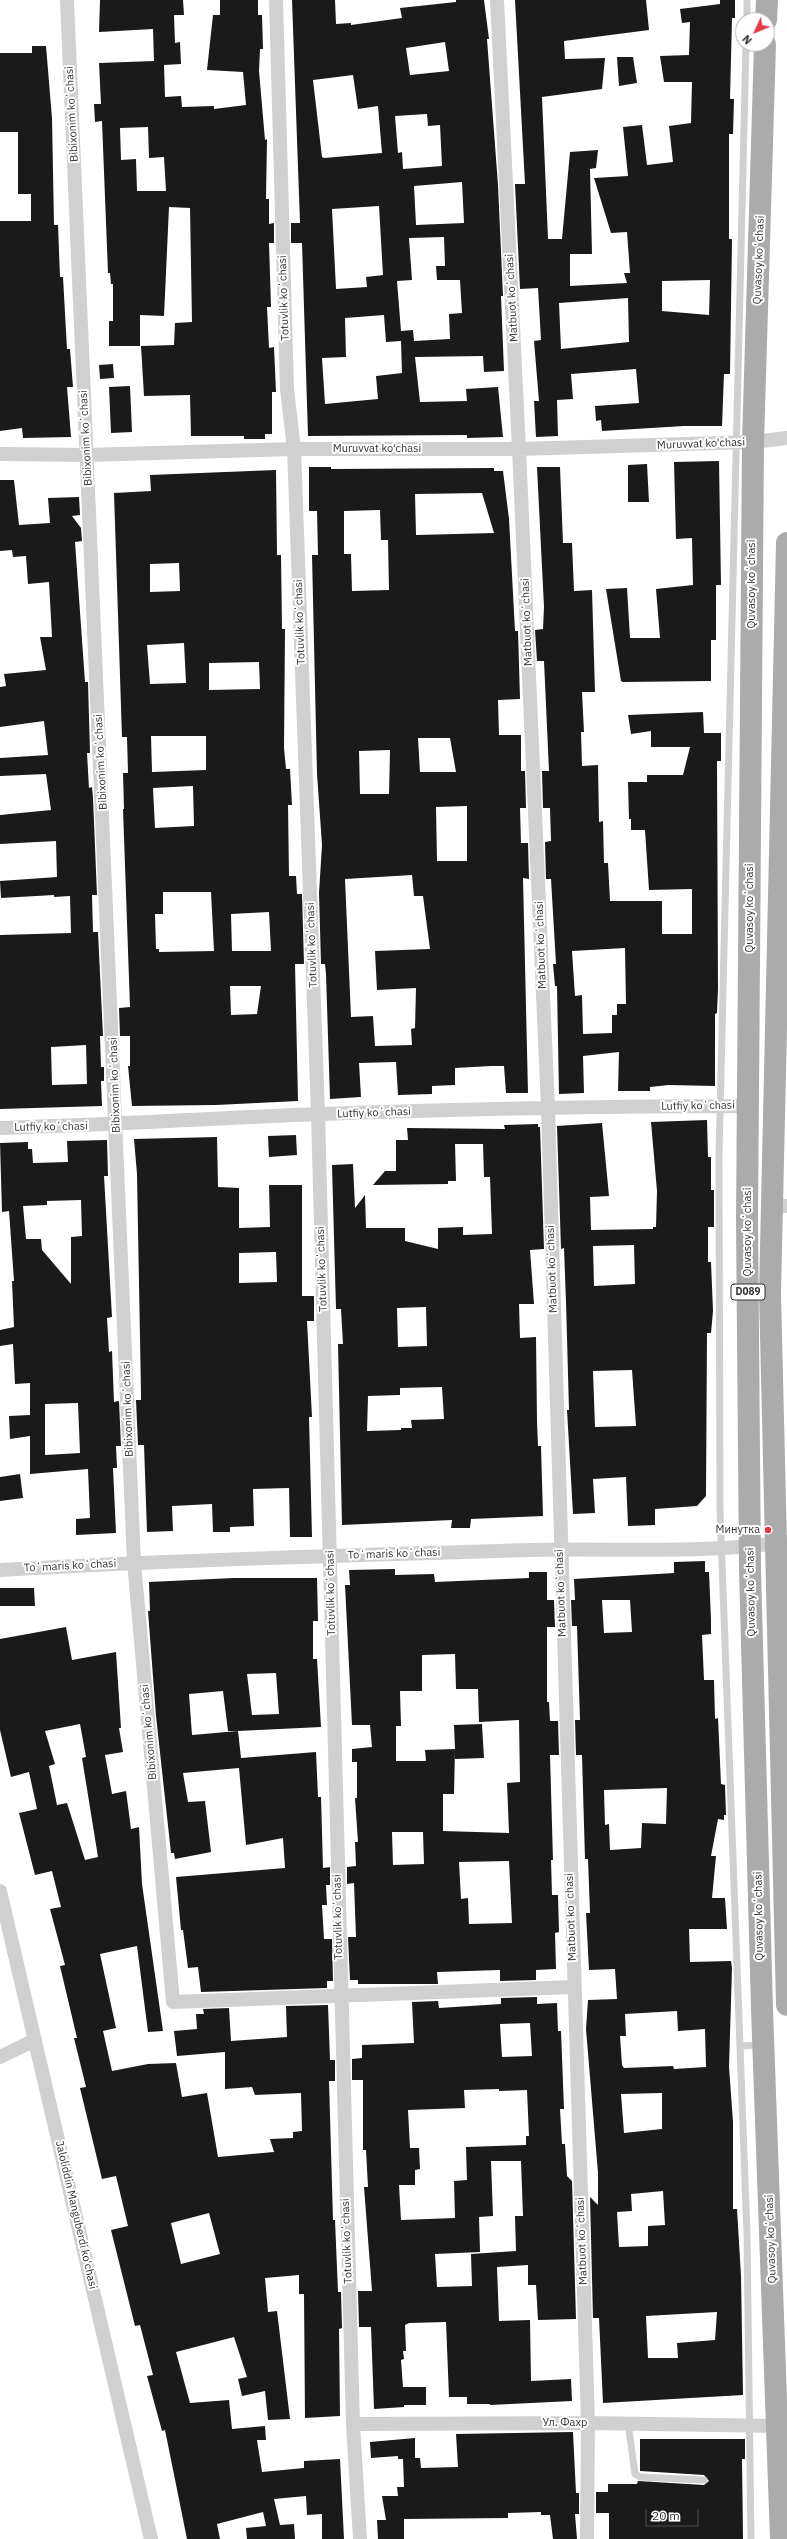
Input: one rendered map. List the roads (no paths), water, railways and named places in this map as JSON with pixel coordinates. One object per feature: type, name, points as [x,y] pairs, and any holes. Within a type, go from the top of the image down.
[{"type":"main road","points":[[766,12],[767,0]]},
{"type":"main road","name":"Quvasoy koʻchasi","points":[[766,52],[745,442],[749,1106],[747,1218],[750,1548],[763,2045],[781,2539]]},
{"type":"main road","name":"Quvasoy koʻchasi","points":[[786,1996],[781,1543],[770,1294],[771,1227],[779,1205],[787,543]]},
{"type":"street","name":"Bibixonim koʻchasi","points":[[67,0],[117,1125],[134,1562],[173,2002],[340,1995]]},
{"type":"street","name":"Totuvlik koʻchasi","points":[[276,0],[287,389],[294,449],[318,1114],[340,1995],[353,2424],[360,2539]]},
{"type":"street","name":"Matbuot koʻchasi","points":[[496,0],[519,450],[548,1108],[573,1987],[588,2422],[587,2539]]},
{"type":"street","name":"Muruvvat ko'chasi","points":[[0,454],[87,455],[294,449],[519,450],[745,442],[787,438]]},
{"type":"street","name":"Lutfiy koʻchasi","points":[[0,1128],[117,1125],[318,1114],[548,1108],[749,1106]]},
{"type":"street","name":"Toʻmaris koʻchasi","points":[[0,1570],[134,1562],[330,1556],[560,1550],[722,1547],[750,1548],[781,1543]]},
{"type":"street","name":"Jaloliddin Manguberdi ko'chasi","points":[[0,1891],[151,2539]]},
{"type":"street","points":[[340,1995],[573,1987]]},
{"type":"street","points":[[0,2057],[35,2040]]},
{"type":"street","name":"Ул. Фахр","points":[[353,2424],[588,2422],[778,2426]]},
{"type":"lane","points":[[746,12],[747,0]]},
{"type":"lane","points":[[746,52],[745,442],[720,1106],[720,1485],[747,2234],[751,2539]]},
{"type":"lane","points":[[740,2046],[763,2045]]},
{"type":"lane","points":[[628,2423],[635,2474],[640,2477],[704,2480]]},
{"type":"place","name":"Минутка","points":[[768,1530]]}]
